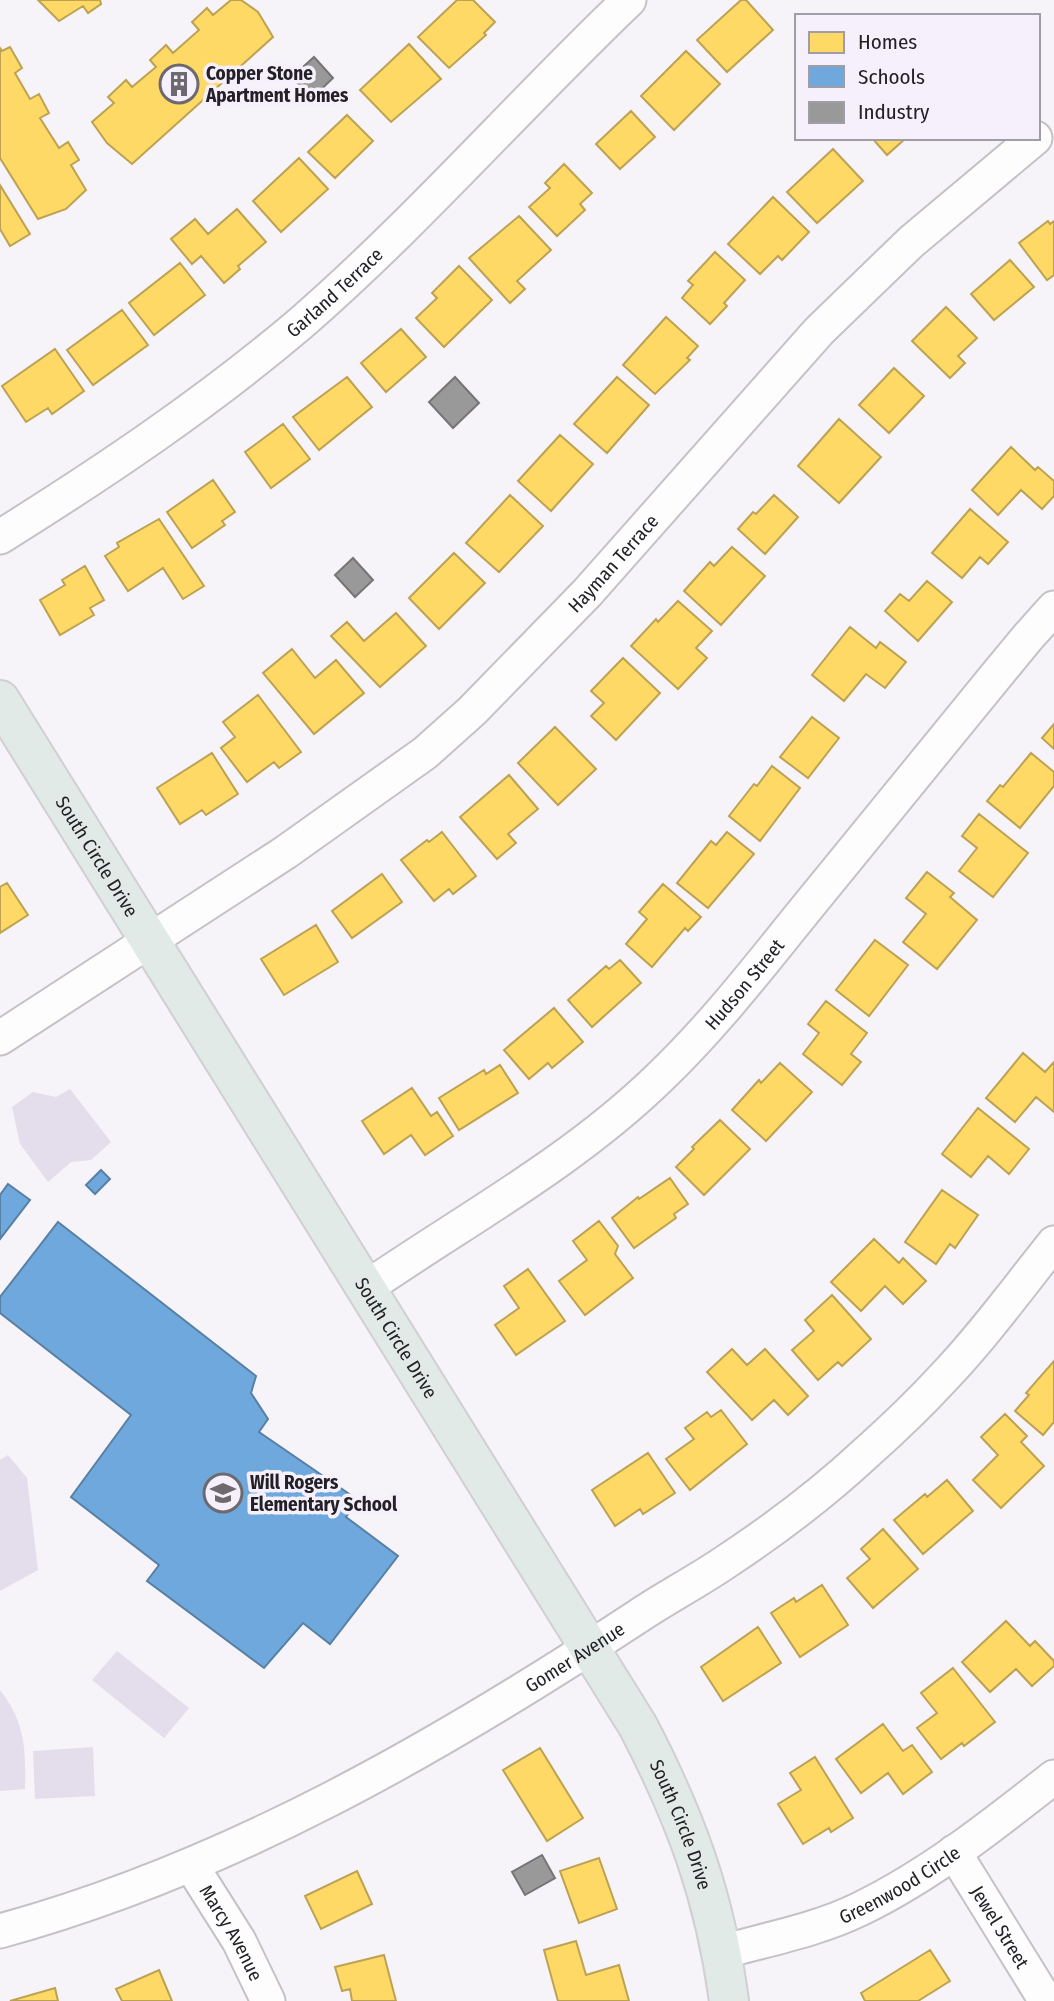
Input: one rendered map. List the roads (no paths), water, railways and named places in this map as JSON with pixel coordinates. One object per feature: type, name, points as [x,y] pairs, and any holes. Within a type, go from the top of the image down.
[{"type":"main road","name":"South Circle Drive","points":[[0,700],[638,1726],[662,1771],[686,1826],[707,1889],[722,1952],[729,2001]]},
{"type":"street","name":"Garland Terrace","points":[[0,537],[83,485],[176,421],[301,322],[454,177],[629,0]]},
{"type":"street","name":"Hayman Terrace","points":[[1040,135],[1054,123]]},
{"type":"street","name":"Hayman Terrace","points":[[0,1038],[348,809],[425,753],[472,712],[587,593],[819,331],[911,242],[1033,140]]},
{"type":"street","name":"Hudson Street","points":[[366,1288],[530,1182],[576,1149],[659,1079],[724,1009],[1028,636],[1054,608]]},
{"type":"street","name":"Gomer Avenue","points":[[0,1931],[104,1899],[191,1865],[325,1802],[523,1690],[767,1534],[864,1455],[946,1376],[1054,1242]]},
{"type":"street","name":"Greenwood Circle","points":[[722,1952],[818,1925],[859,1909],[954,1852],[1054,1777]]},
{"type":"street","name":"Jewel Street","points":[[954,1852],[1046,2001]]},
{"type":"street","name":"Marcy Avenue","points":[[191,1865],[239,1941],[268,2001]]},
{"type":"place","name":"Copper Stone Apartment Homes","points":[[179,84]]},
{"type":"place","name":"Will Rogers Elementary School","points":[[223,1493]]}]
